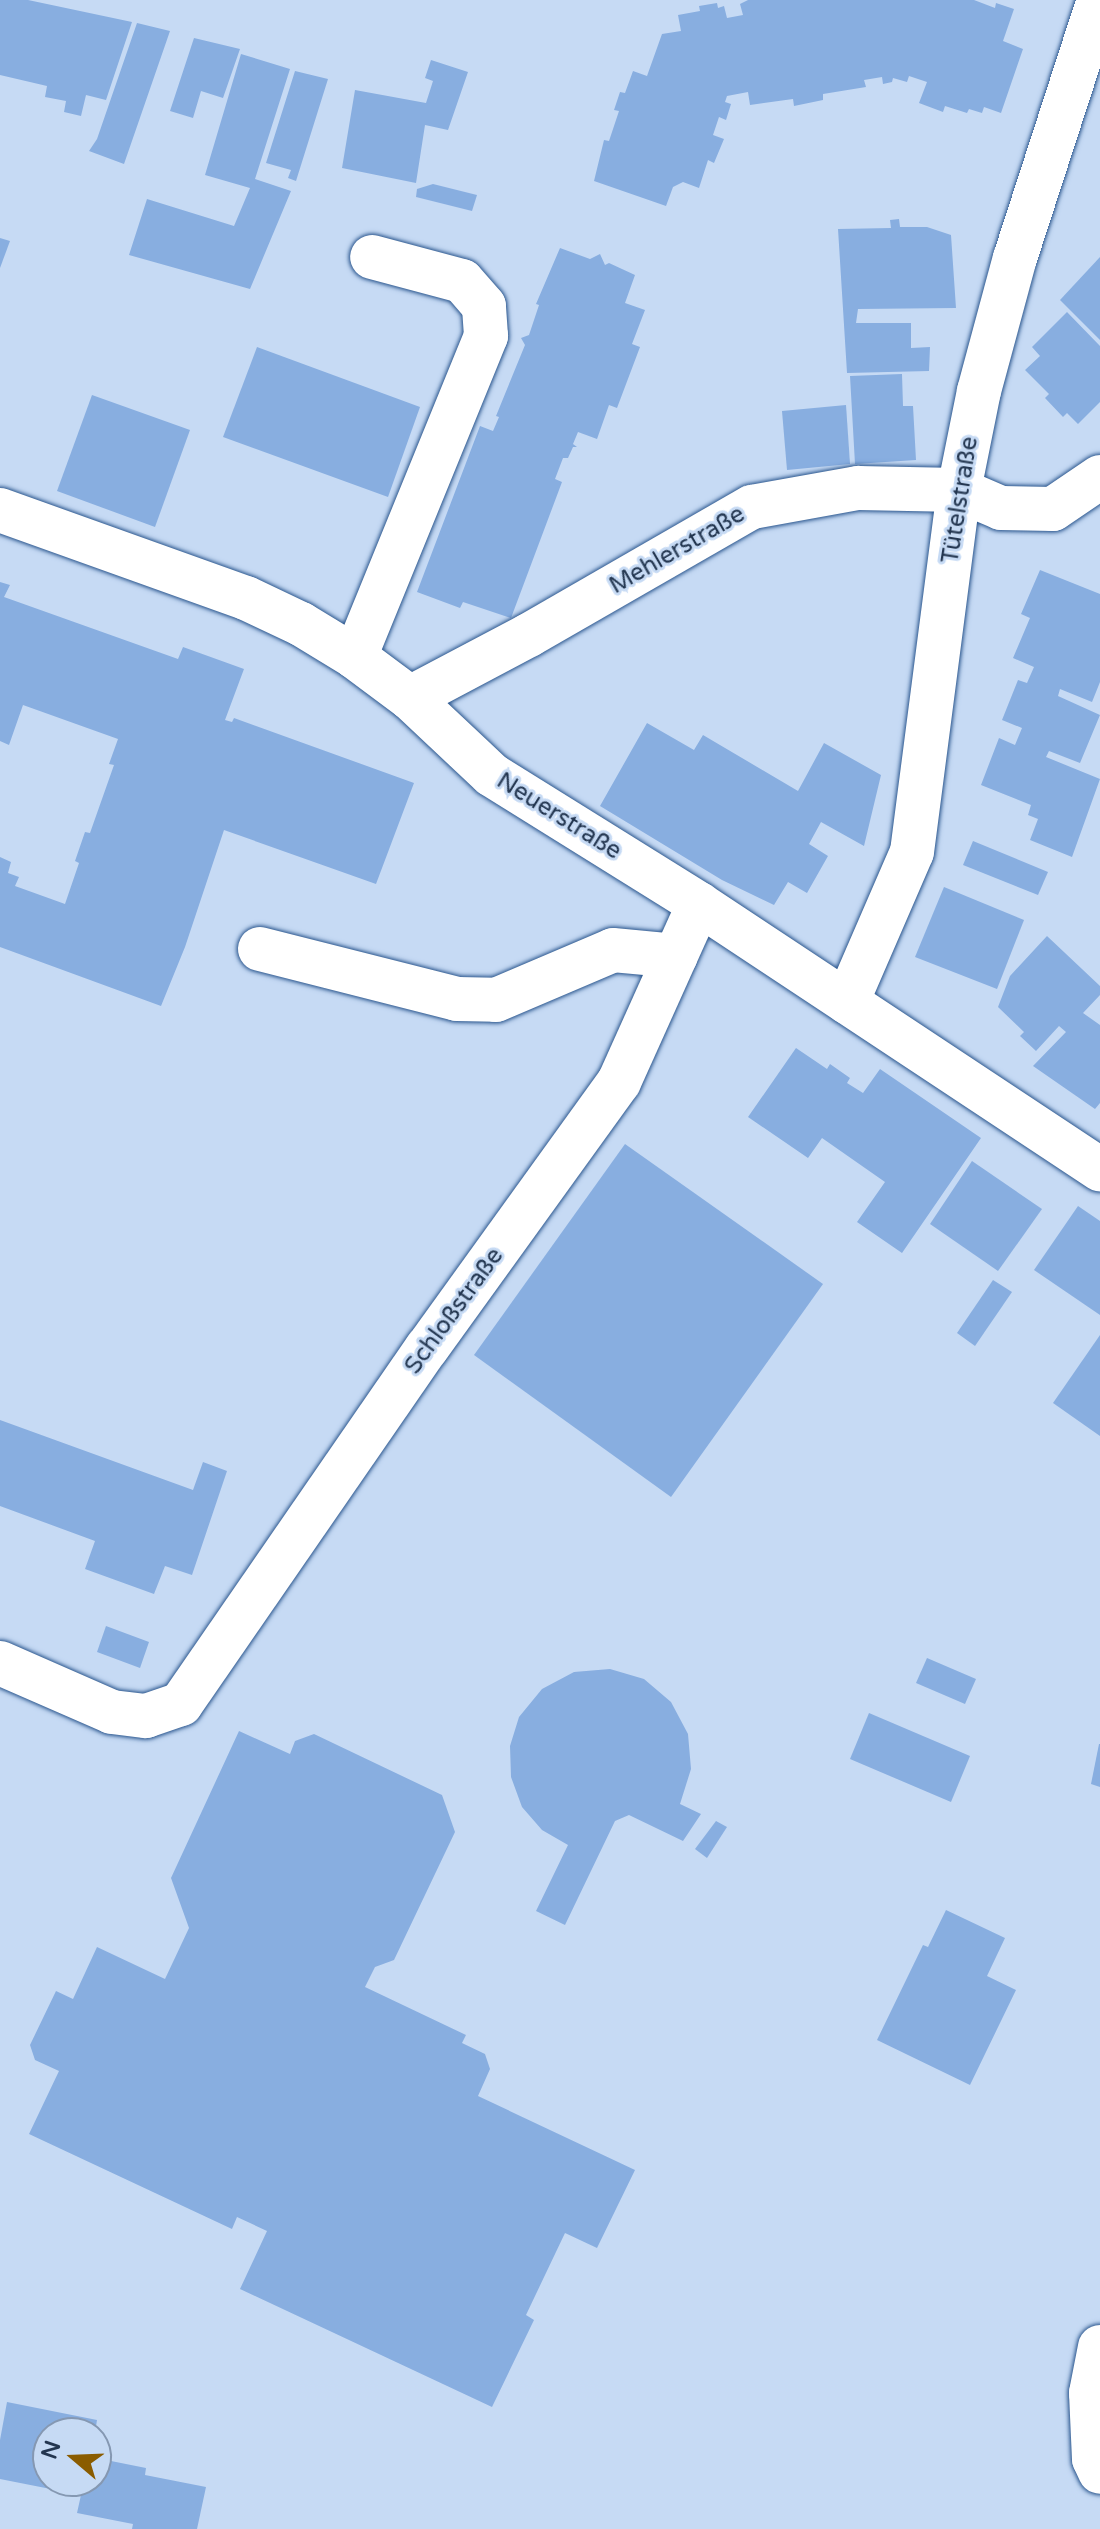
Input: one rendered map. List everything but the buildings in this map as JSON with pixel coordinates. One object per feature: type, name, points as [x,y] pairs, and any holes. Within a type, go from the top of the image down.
[{"type":"street","name":"Tütelstraße","points":[[847,1002],[912,852],[959,490],[998,318],[1099,0]]},
{"type":"street","points":[[355,657],[486,336],[484,306],[462,281],[372,257]]},
{"type":"street","name":"Mehlerstraße","points":[[410,698],[529,635],[752,507],[858,488],[959,490],[1001,508],[1053,509],[1100,477]]},
{"type":"street","name":"Neuerstraße","points":[[0,510],[246,598],[301,624],[355,657],[410,698],[492,775],[699,904],[1100,1169]]},
{"type":"street","name":"Schloßstraße","points":[[0,1663],[112,1712],[146,1716],[181,1704],[427,1348],[619,1082],[699,904]]},
{"type":"street","points":[[260,949],[457,999],[496,1000],[613,950],[676,956]]},
{"type":"street","points":[[1100,2347],[1091,2393],[1094,2459],[1100,2472]]}]
